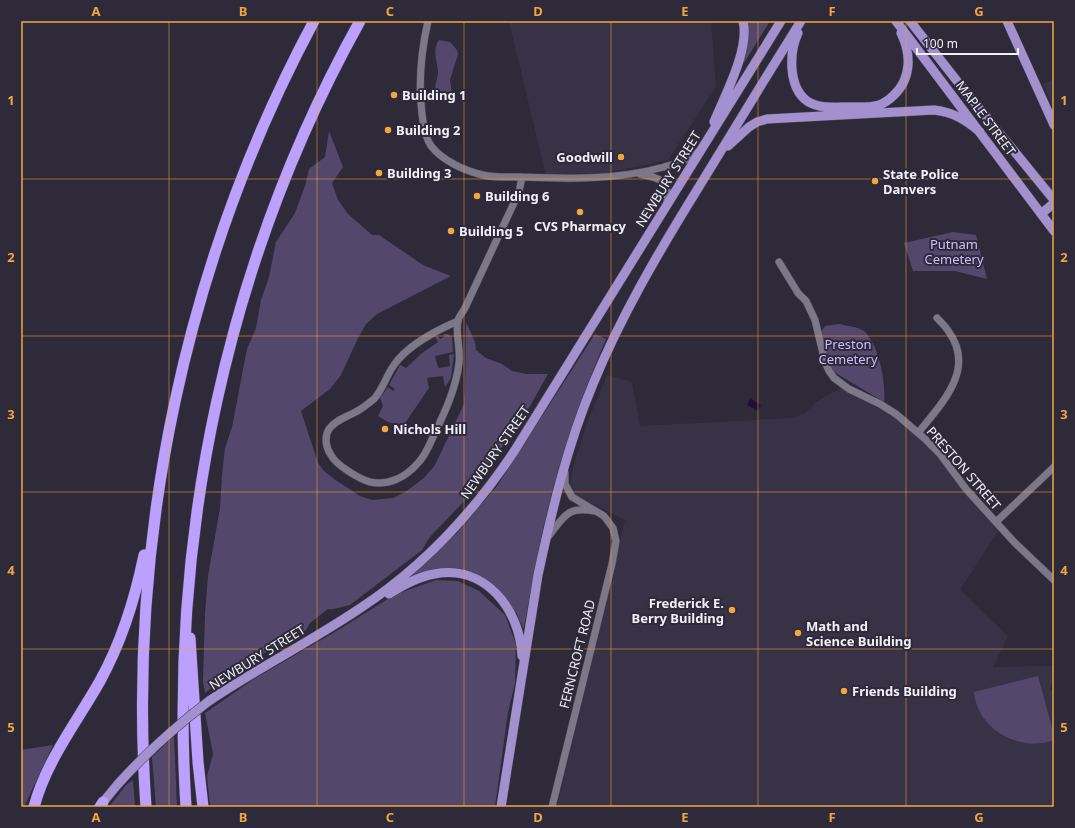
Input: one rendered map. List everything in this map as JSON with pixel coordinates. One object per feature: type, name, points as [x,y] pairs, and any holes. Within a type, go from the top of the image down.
[{"type":"highway","points":[[34,807],[42,783],[50,766],[104,673],[128,619],[139,580],[184,361],[204,288],[220,238],[247,166],[288,72],[314,21]]},
{"type":"highway","points":[[186,807],[183,690],[187,591],[192,542],[203,468],[218,395],[243,299],[266,228],[296,153],[324,90],[360,21]]},
{"type":"highway","points":[[146,807],[142,717],[144,632],[152,537],[164,461]]},
{"type":"highway","points":[[187,591],[197,750],[203,807]]},
{"type":"main road","points":[[704,146],[742,52],[744,39],[743,21]]},
{"type":"main road","name":"NEWBURY STREET","points":[[100,805],[118,784],[165,736],[209,701],[251,674],[350,616],[386,590],[421,561],[451,532],[487,490],[515,450],[781,21]]},
{"type":"main road","points":[[802,21],[795,40],[791,70],[801,94],[807,100],[817,105],[836,107],[869,107],[880,105],[888,100],[898,91],[904,82],[908,59],[905,42],[896,21]]},
{"type":"main road","points":[[501,807],[538,575],[570,444],[592,386],[622,318],[719,153],[802,21]]},
{"type":"main road","name":"MAPLE STREET","points":[[896,21],[1054,231]]},
{"type":"main road","name":"MAPLE STREET","points":[[910,21],[968,96],[1054,200]]},
{"type":"main road","points":[[1007,21],[1054,125]]},
{"type":"main road","points":[[719,153],[757,122],[779,118],[934,110],[958,116],[980,132]]},
{"type":"main road","points":[[1041,214],[1054,203]]},
{"type":"main road","points":[[350,616],[408,583],[426,576],[456,573],[476,579],[489,586],[499,596],[515,623],[522,649],[521,684]]},
{"type":"street","points":[[428,21],[420,68],[424,129],[431,145],[452,162],[474,173],[503,178],[522,177],[542,179],[600,178],[638,174],[682,162],[704,146]]},
{"type":"street","points":[[638,174],[652,177],[666,184],[668,189],[667,205]]},
{"type":"street","points":[[458,321],[428,336],[405,354],[393,366],[384,385],[373,399],[360,409],[335,423],[329,430],[326,437],[328,450],[332,458],[341,466],[362,479],[382,483],[403,477],[419,463],[423,457],[441,421],[456,378],[459,362],[458,321],[519,192],[522,177]]},
{"type":"street","name":"PRESTON STREET","points":[[779,262],[798,293],[806,301],[815,320],[825,362],[834,378],[849,389],[880,404],[896,414],[918,433],[940,454],[966,490],[1014,542],[1054,580]]},
{"type":"street","points":[[918,433],[949,392],[959,369],[958,350],[955,343],[950,333],[937,318]]},
{"type":"street","name":"FERNCROFT ROAD","points":[[552,807],[616,546],[613,528],[608,520],[598,512],[577,500],[569,493],[565,484],[565,463]]},
{"type":"street","points":[[996,522],[1054,467]]},
{"type":"street","points":[[546,540],[563,517],[570,511],[583,509],[598,512]]},
{"type":"shaded area","points":[[509,21],[711,21],[716,87],[668,160],[596,175],[579,173],[546,176]]},
{"type":"shaded area","points":[[1054,79],[1054,108],[1043,84]]},
{"type":"shaded area","points":[[607,375],[632,382],[640,426],[793,418],[805,413],[816,402],[841,388],[897,418],[931,449],[999,530],[960,590],[1008,636],[993,667],[1054,666],[1050,690],[1054,691],[1054,807],[557,807],[625,520],[579,497],[574,494],[570,488],[571,475],[585,428]]},
{"type":"shaded area","points":[[750,398],[761,405],[758,411],[747,405]]},
{"type":"green space","points":[[747,21],[770,21],[744,63],[742,63],[748,38]]},
{"type":"green space","points":[[439,40],[450,42],[457,50],[458,54],[450,80],[452,93],[444,98],[438,96],[435,90],[438,71],[435,52]]},
{"type":"green space","points":[[329,131],[343,167],[332,183],[338,200],[348,214],[372,235],[379,235],[423,265],[451,276],[377,314],[366,324],[341,375],[330,389],[301,411],[318,463],[324,471],[360,496],[372,500],[393,498],[405,492],[424,478],[435,465],[464,404],[466,322],[475,342],[476,350],[486,358],[502,364],[512,371],[526,374],[548,374],[530,406],[467,498],[429,538],[422,550],[350,605],[328,609],[310,623],[306,630],[257,657],[230,674],[205,693],[203,681],[208,576],[220,508],[225,448],[232,427],[247,349],[256,328],[261,300],[269,277],[276,242],[295,213],[305,186],[309,169],[325,157]]},
{"type":"green space","name":"Putnam Cemetery","points":[[953,232],[976,235],[987,279],[955,271],[913,271],[904,243]]},
{"type":"green space","name":"Preston Cemetery","points":[[840,324],[864,331],[874,345],[883,374],[884,402],[824,366],[821,332],[825,326]]},
{"type":"green space","points":[[445,334],[452,337],[453,352],[435,356],[439,368],[450,366],[449,355],[454,354],[451,378],[445,387],[443,376],[427,378],[429,388],[403,426],[388,422],[378,416],[383,406],[380,398],[388,387],[393,391],[395,389],[389,385],[400,365],[406,368],[422,353],[438,342],[435,337],[437,335],[440,339],[444,337],[443,335]]},
{"type":"green space","points":[[595,334],[606,339],[575,419],[553,487],[539,547],[524,627],[523,628],[517,614],[502,593],[473,574],[411,576],[457,533],[497,486]]},
{"type":"green space","points":[[436,580],[458,581],[479,591],[505,615],[516,644],[515,683],[508,712],[495,807],[210,807],[207,776],[213,754],[205,713],[254,679],[340,629],[394,595]]},
{"type":"green space","points":[[1038,676],[1054,735],[1054,740],[1041,743],[1028,743],[1002,735],[983,717],[977,705],[974,692]]},
{"type":"green space","points":[[174,736],[177,807],[156,807],[152,757]]},
{"type":"green space","points":[[53,745],[24,807],[21,807],[21,750]]},
{"type":"green space","points":[[133,780],[135,807],[109,807],[126,785]]},
{"type":"place","name":"Building 1","points":[[394,95]]},
{"type":"place","name":"Building 2","points":[[388,130]]},
{"type":"place","name":"Goodwill","points":[[621,157]]},
{"type":"place","name":"Building 3","points":[[379,173]]},
{"type":"place","name":"State Police Danvers","points":[[875,181]]},
{"type":"place","name":"Building 6","points":[[477,196]]},
{"type":"place","name":"CVS Pharmacy","points":[[580,212]]},
{"type":"place","name":"Building 5","points":[[451,231]]},
{"type":"place","name":"Nichols Hill","points":[[385,429]]},
{"type":"place","name":"Frederick E. Berry Building","points":[[732,610]]},
{"type":"place","name":"Math and Science Building","points":[[798,633]]},
{"type":"place","name":"Friends Building","points":[[844,691]]}]
